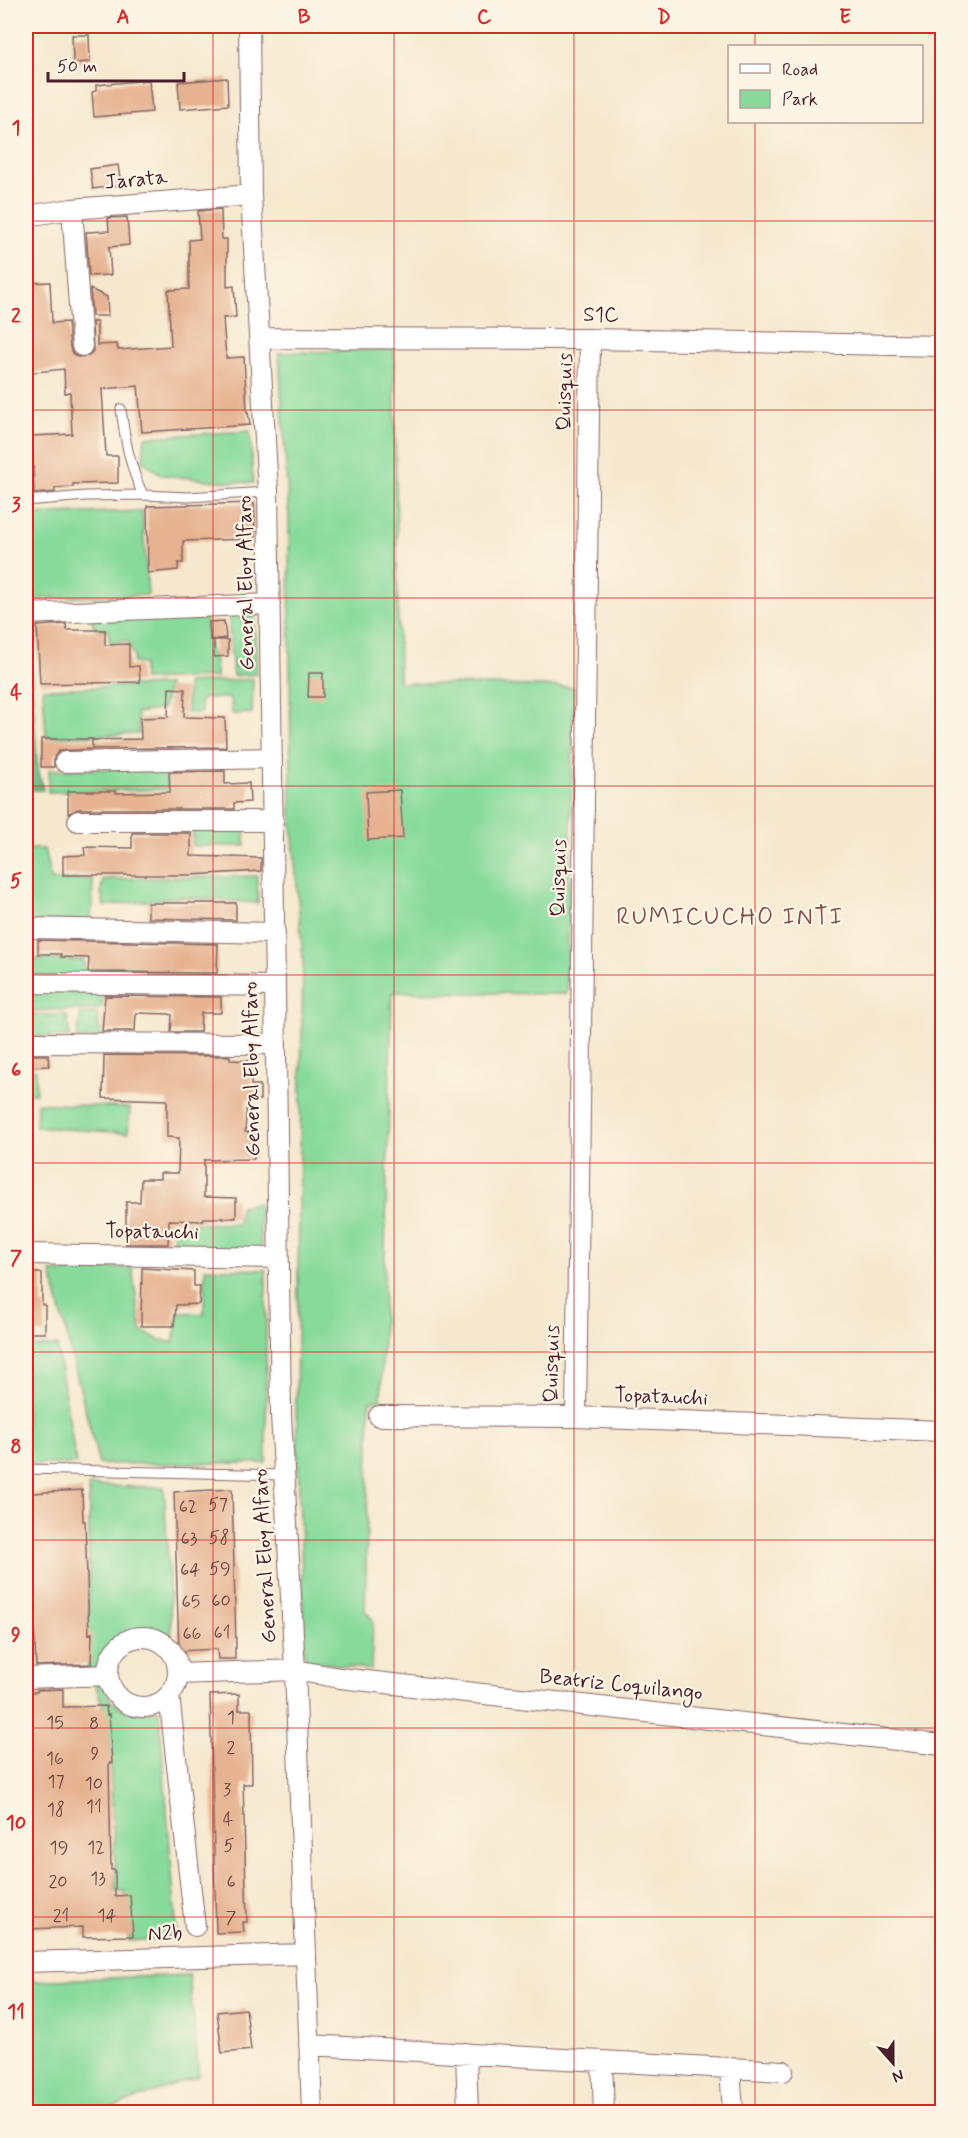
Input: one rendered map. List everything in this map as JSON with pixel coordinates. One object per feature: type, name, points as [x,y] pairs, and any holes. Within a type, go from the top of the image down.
[{"type":"street","name":"General Eloy Alfaro","points":[[249,26],[250,195],[268,492],[281,1415],[295,1670],[312,2112]]},
{"type":"street","name":"Jarata","points":[[26,216],[72,209],[250,195]]},
{"type":"street","points":[[72,209],[81,346]]},
{"type":"street","name":"S1C","points":[[259,338],[590,339],[942,346]]},
{"type":"street","name":"Quisquis","points":[[576,1417],[590,339]]},
{"type":"street","points":[[26,614],[270,604]]},
{"type":"street","points":[[65,762],[272,758]]},
{"type":"street","points":[[78,821],[273,822]]},
{"type":"street","points":[[26,928],[274,933]]},
{"type":"street","points":[[26,983],[275,986]]},
{"type":"street","points":[[26,1042],[276,1044]]},
{"type":"street","name":"Topatauchi","points":[[26,1254],[278,1258]]},
{"type":"street","name":"Topatauchi","points":[[379,1416],[576,1417],[942,1431]]},
{"type":"street","points":[[142,1637],[164,1644],[172,1652],[177,1663],[178,1674],[169,1695],[149,1706],[126,1703],[117,1696],[108,1675],[109,1664],[121,1645],[131,1639],[142,1637]]},
{"type":"street","name":"Beatriz Coquilango","points":[[178,1674],[295,1670],[340,1678],[942,1744]]},
{"type":"street","points":[[26,1677],[108,1675]]},
{"type":"street","points":[[169,1695],[195,1926]]},
{"type":"street","name":"N2b","points":[[26,1962],[305,1954]]},
{"type":"street","points":[[309,2045],[783,2071]]},
{"type":"street","points":[[465,2054],[468,2112]]},
{"type":"street","points":[[602,2061],[604,2112]]},
{"type":"street","points":[[730,2068],[733,2112]]},
{"type":"lane","points":[[121,410],[125,439],[134,474],[143,495]]},
{"type":"lane","points":[[26,501],[86,496],[188,497],[268,492]]},
{"type":"lane","points":[[26,1469],[284,1475]]},
{"type":"lane","points":[[939,2112],[942,2081]]},
{"type":"green space","points":[[394,349],[399,683],[574,687],[567,994],[392,992],[381,1400],[370,1401],[365,1611],[373,1620],[371,1670],[305,1660],[296,1405],[303,959],[291,812],[289,519],[279,353]]},
{"type":"green space","points":[[250,431],[253,483],[162,475],[143,461],[145,437]]},
{"type":"green space","points":[[142,511],[148,595],[26,599],[26,515]]},
{"type":"green space","points":[[228,614],[254,615],[257,674],[233,676]]},
{"type":"green space","points":[[205,615],[211,653],[215,661],[216,677],[143,680],[143,664],[133,663],[134,657],[128,641],[110,643],[108,630],[95,628],[91,619]]},
{"type":"green space","points":[[26,637],[29,637],[37,761],[43,790],[26,790]]},
{"type":"green space","points":[[253,679],[252,713],[232,714],[231,701],[228,698],[205,698],[200,701],[201,713],[187,713],[187,683]]},
{"type":"green space","points":[[168,685],[163,709],[137,713],[139,734],[46,737],[43,689]]},
{"type":"green space","points":[[168,768],[167,789],[48,792],[49,770]]},
{"type":"green space","points":[[193,826],[245,828],[245,846],[193,846]]},
{"type":"green space","points":[[26,849],[44,849],[51,880],[93,879],[91,922],[26,921]]},
{"type":"green space","points":[[257,876],[258,903],[179,897],[104,906],[101,891],[103,879]]},
{"type":"green space","points":[[26,959],[84,960],[84,979],[26,978]]},
{"type":"green space","points":[[26,991],[104,991],[101,1009],[26,1011]]},
{"type":"green space","points":[[81,1013],[97,1013],[101,1038],[77,1039]]},
{"type":"green space","points":[[26,1015],[67,1015],[70,1037],[26,1037]]},
{"type":"green space","points":[[26,1070],[36,1070],[36,1093],[26,1093]]},
{"type":"green space","points":[[37,1103],[130,1108],[128,1133],[36,1127]]},
{"type":"green space","points":[[259,1203],[261,1252],[173,1250],[174,1223],[238,1224],[240,1206]]},
{"type":"green space","points":[[132,1267],[141,1331],[173,1343],[179,1312],[204,1314],[205,1268],[266,1270],[266,1463],[99,1464],[51,1272]]},
{"type":"green space","points":[[57,1346],[76,1464],[26,1464],[26,1347]]},
{"type":"green space","points":[[89,1486],[164,1487],[172,1642],[157,1632],[138,1630],[129,1633],[108,1651],[102,1669],[88,1669]]},
{"type":"green space","points":[[104,1682],[111,1700],[124,1709],[141,1712],[159,1710],[177,1937],[129,1941],[125,1891],[116,1891],[109,1726],[95,1683]]},
{"type":"green space","points":[[189,1975],[199,2076],[100,2112],[26,2112],[26,1981]]},
{"type":"building","points":[[72,35],[89,35],[90,62],[73,63]]},
{"type":"building","points":[[227,78],[228,105],[180,109],[178,82]]},
{"type":"building","points":[[149,80],[152,112],[94,117],[92,92],[96,91],[96,85]]},
{"type":"building","points":[[118,165],[121,185],[93,189],[90,169]]},
{"type":"building","points":[[221,209],[222,239],[227,239],[227,287],[234,286],[236,317],[223,318],[226,358],[244,357],[247,412],[250,425],[142,432],[138,386],[102,389],[106,456],[118,456],[118,483],[73,484],[73,487],[55,488],[55,492],[34,494],[32,436],[72,434],[70,392],[65,393],[64,369],[26,373],[26,283],[50,282],[52,323],[68,322],[70,347],[72,353],[77,357],[88,356],[93,351],[92,322],[97,322],[97,345],[117,344],[118,350],[171,346],[168,290],[189,289],[189,240],[200,239],[198,211]]},
{"type":"building","points":[[127,217],[129,245],[109,247],[111,275],[89,276],[86,232],[109,231],[108,218]]},
{"type":"building","points":[[90,289],[107,297],[108,316],[92,316]]},
{"type":"building","points":[[254,503],[255,539],[183,541],[183,563],[178,563],[178,570],[148,573],[147,506]]},
{"type":"building","points":[[224,621],[226,638],[210,640],[209,622]]},
{"type":"building","points":[[66,624],[67,630],[105,630],[105,645],[129,644],[129,667],[139,666],[140,682],[40,684],[37,626]]},
{"type":"building","points":[[214,640],[228,640],[228,656],[214,657]]},
{"type":"building","points":[[309,673],[323,673],[323,697],[308,697]]},
{"type":"building","points":[[169,688],[185,689],[184,717],[225,718],[226,747],[92,749],[92,740],[141,739],[140,718],[168,717]]},
{"type":"building","points":[[41,739],[92,739],[92,749],[59,751],[54,757],[54,767],[41,767]]},
{"type":"building","points":[[225,771],[225,784],[249,783],[250,802],[234,803],[234,809],[78,809],[68,814],[68,791],[170,792],[169,772]]},
{"type":"building","points":[[400,790],[403,838],[368,840],[366,792]]},
{"type":"building","points":[[132,833],[191,833],[191,856],[261,858],[261,871],[189,875],[63,875],[63,856],[85,855],[84,847],[132,848]]},
{"type":"building","points":[[148,903],[236,903],[236,920],[148,918]]},
{"type":"building","points":[[38,940],[218,944],[217,973],[88,972],[89,958],[38,954]]},
{"type":"building","points":[[105,996],[221,997],[221,1013],[201,1013],[200,1032],[171,1032],[172,1015],[169,1014],[136,1013],[135,1031],[102,1031]]},
{"type":"building","points":[[26,1055],[48,1055],[49,1066],[26,1067]]},
{"type":"building","points":[[104,1055],[230,1056],[230,1060],[253,1061],[251,1085],[260,1085],[260,1100],[247,1099],[245,1132],[255,1133],[254,1159],[204,1160],[204,1197],[236,1198],[236,1218],[203,1218],[203,1221],[169,1220],[168,1244],[126,1244],[126,1202],[140,1202],[141,1179],[160,1179],[160,1173],[178,1173],[179,1138],[167,1137],[167,1100],[103,1098]]},
{"type":"building","points":[[142,1268],[194,1271],[194,1286],[200,1286],[199,1304],[176,1305],[174,1326],[141,1326]]},
{"type":"building","points":[[26,1273],[42,1273],[45,1333],[26,1333]]},
{"type":"building","points":[[232,1489],[236,1648],[235,1659],[218,1659],[217,1649],[179,1651],[174,1492]]},
{"type":"building","points":[[82,1490],[89,1634],[92,1633],[91,1664],[36,1666],[32,1493]]},
{"type":"building","points":[[63,1689],[63,1707],[106,1706],[107,1715],[109,1714],[112,1763],[109,1763],[111,1870],[115,1870],[115,1896],[130,1895],[133,1936],[83,1937],[83,1927],[26,1929],[26,1692]]},
{"type":"building","points":[[239,1694],[239,1710],[251,1710],[252,1784],[243,1784],[247,1922],[243,1922],[244,1932],[216,1933],[210,1695]]},
{"type":"building","points":[[246,2009],[251,2050],[222,2053],[217,2012]]},
{"type":"district","name":"RUMICUCHO INTI","points":[[730,917]]}]
